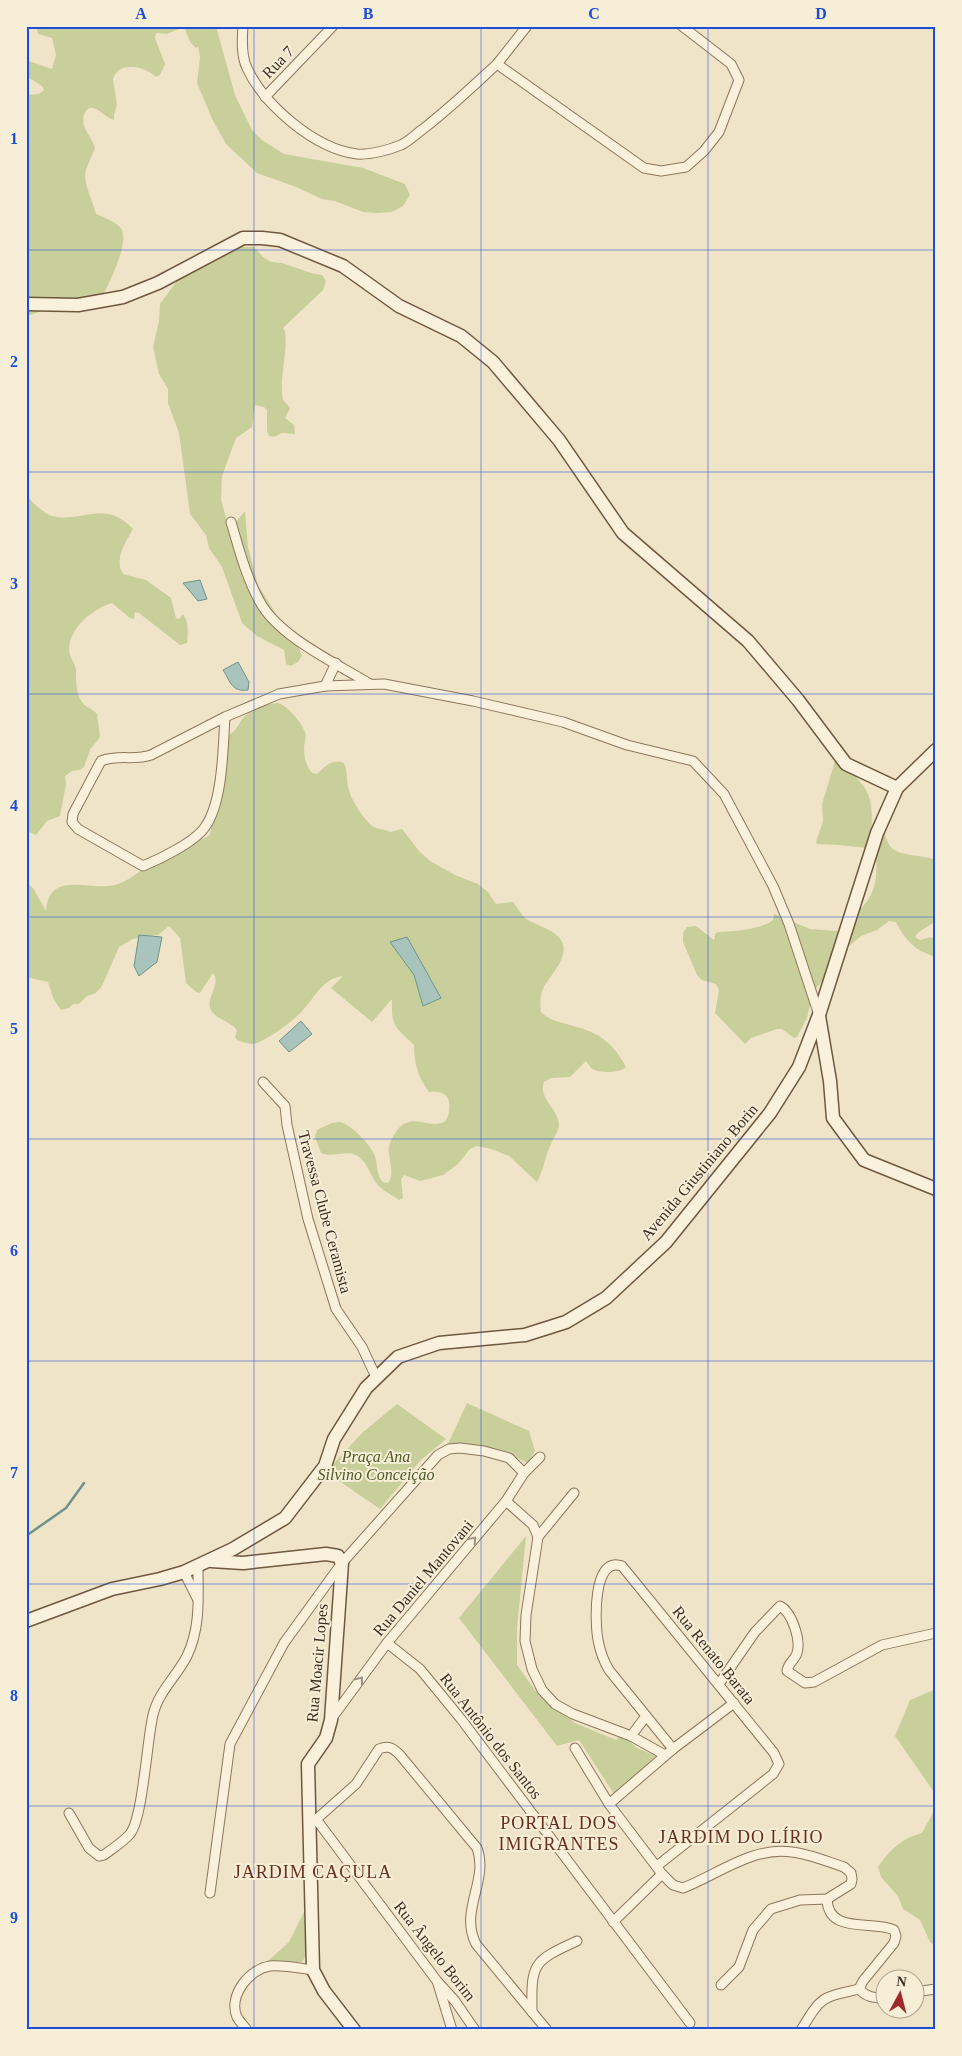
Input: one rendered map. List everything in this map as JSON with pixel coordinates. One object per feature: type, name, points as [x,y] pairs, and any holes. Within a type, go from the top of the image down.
[{"type":"street","points":[[243,26],[246,66],[265,97],[284,115],[314,138],[334,148],[358,154],[378,152],[402,145],[441,115],[497,64],[528,26]]},
{"type":"street","name":"Rua 7","points":[[265,97],[333,26]]},
{"type":"street","points":[[497,64],[644,168],[661,171],[686,167],[704,151],[719,132],[739,80],[731,64],[682,26]]},
{"type":"street","points":[[26,304],[78,305],[123,297],[158,283],[243,238],[280,240],[343,266],[399,306],[461,336],[493,362],[559,440],[623,534],[748,641],[798,700],[846,764],[897,788]]},
{"type":"street","points":[[231,522],[245,571],[261,604],[288,634],[370,684]]},
{"type":"street","points":[[325,686],[336,663]]},
{"type":"street","points":[[226,717],[218,792],[210,817],[205,827],[197,836],[143,866],[78,828],[72,822],[73,814],[101,761],[112,757],[140,759],[226,717],[280,694],[325,686],[384,684],[563,722],[627,745],[693,761],[724,794],[769,878],[789,924],[819,1015],[830,1081],[833,1118],[864,1160],[936,1189]]},
{"type":"street","name":"Avenida Giustiniano Borin","points":[[26,1621],[112,1588],[160,1579],[184,1572],[233,1550],[285,1518],[325,1466],[334,1439],[366,1388],[398,1357],[439,1343],[526,1335],[566,1322],[606,1298],[666,1242],[770,1113],[799,1067],[819,1015],[877,833],[897,788],[936,750]]},
{"type":"street","name":"Travessa Clube Ceramista","points":[[262,1082],[285,1106],[287,1125],[308,1219],[336,1309],[362,1347],[376,1377]]},
{"type":"street","points":[[210,1893],[230,1744],[284,1643],[342,1563],[438,1455],[450,1449],[484,1451],[509,1458],[524,1473]]},
{"type":"street","name":"Rua Daniel Mantovani","points":[[331,1720],[388,1643],[506,1501],[524,1473],[540,1457]]},
{"type":"street","points":[[574,1494],[538,1537],[526,1615],[526,1641],[532,1670],[542,1690],[555,1704],[573,1714],[631,1736],[665,1756]]},
{"type":"street","points":[[506,1501],[533,1525],[538,1537]]},
{"type":"street","points":[[233,1550],[243,1564]]},
{"type":"street","points":[[211,1561],[243,1564],[326,1554],[338,1556],[342,1563]]},
{"type":"street","name":"Rua Moacir Lopes","points":[[342,1563],[331,1720],[326,1738],[308,1764],[314,1821],[313,1970],[324,1991],[354,2030]]},
{"type":"street","name":"Rua Renato Barata","points":[[646,1716],[609,1670],[602,1657],[598,1639],[596,1619],[600,1579],[605,1570],[616,1564],[622,1566],[719,1684],[774,1753],[779,1764],[773,1774],[657,1866]]},
{"type":"street","points":[[69,1813],[89,1848],[94,1853],[104,1856],[130,1833],[137,1816],[153,1713],[161,1696],[186,1656],[194,1638],[198,1601],[198,1566]]},
{"type":"street","points":[[184,1572],[198,1601]]},
{"type":"street","points":[[719,1684],[755,1632],[780,1606],[792,1618],[797,1646],[796,1656],[788,1666],[787,1671],[805,1682],[814,1682],[882,1645],[936,1633]]},
{"type":"street","name":"Rua Antônio dos Santos","points":[[388,1643],[420,1669],[461,1719],[690,2022]]},
{"type":"street","points":[[609,1804],[673,1749],[734,1703]]},
{"type":"street","points":[[631,1736],[646,1716],[673,1749]]},
{"type":"street","points":[[314,1821],[356,1784],[380,1750],[386,1746],[392,1747],[400,1754],[477,1848],[480,1858],[480,1870],[469,1921],[470,1933],[476,1944],[547,2030]]},
{"type":"street","points":[[575,1748],[609,1804],[662,1874],[673,1884],[683,1888],[726,1867],[759,1855],[792,1852],[844,1867],[851,1873],[852,1879],[846,1888],[827,1899],[800,1900],[771,1909],[753,1930],[739,1967],[721,1985]]},
{"type":"street","name":"Rua Ângelo Borim","points":[[314,1821],[437,1981],[455,2001],[475,2030]]},
{"type":"street","points":[[614,1922],[662,1874]]},
{"type":"street","points":[[827,1899],[828,1906],[834,1916],[847,1924],[864,1927],[881,1926],[894,1930],[896,1936],[894,1943],[863,1981],[859,1989]]},
{"type":"street","points":[[532,2012],[533,1977],[537,1964],[550,1953],[577,1941]]},
{"type":"street","points":[[247,2030],[237,2016],[237,1996],[243,1983],[254,1972],[268,1966],[285,1966],[313,1970]]},
{"type":"street","points":[[437,1981],[452,2030]]},
{"type":"street","points":[[859,1989],[864,1995],[874,1998]]},
{"type":"street","points":[[800,2030],[816,2004],[826,1996],[859,1989]]},
{"type":"green space","points":[[36,26],[216,26],[235,95],[252,130],[262,140],[284,154],[363,168],[405,184],[410,195],[403,206],[392,212],[363,212],[335,201],[322,199],[257,173],[226,144],[213,121],[197,83],[200,57],[198,47],[196,48],[190,42],[185,29],[181,28],[167,34],[156,33],[155,38],[165,64],[160,75],[156,77],[145,70],[133,67],[121,69],[113,79],[117,105],[114,120],[108,118],[99,110],[89,108],[83,121],[95,148],[85,179],[96,214],[118,225],[123,233],[123,242],[118,262],[109,283],[102,298],[56,307],[26,316],[26,95],[39,94],[44,90],[42,86],[26,76],[26,60],[52,69],[56,55],[52,38],[38,34]]},
{"type":"green space","points":[[241,247],[254,247],[263,257],[271,262],[282,263],[322,275],[326,281],[323,290],[283,328],[286,341],[282,391],[284,400],[290,408],[285,418],[294,425],[295,434],[282,433],[274,437],[269,436],[267,431],[267,410],[264,407],[255,405],[252,427],[236,438],[222,476],[221,499],[226,518],[231,528],[245,511],[248,547],[258,585],[276,614],[295,639],[302,656],[298,662],[291,666],[286,664],[284,650],[257,636],[242,623],[222,567],[209,548],[206,535],[190,514],[179,433],[168,403],[168,389],[159,374],[153,347],[159,321],[160,304],[179,278],[225,252]]},
{"type":"green space","points":[[26,493],[46,514],[63,518],[102,513],[122,520],[133,529],[120,557],[123,574],[146,580],[171,598],[176,618],[179,619],[183,614],[188,632],[187,643],[180,645],[139,613],[135,612],[134,619],[130,618],[112,603],[90,614],[78,626],[70,641],[69,652],[76,668],[80,699],[83,704],[97,714],[100,737],[90,750],[84,767],[80,770],[72,771],[65,776],[66,784],[60,816],[47,821],[36,835],[29,832],[26,823]]},
{"type":"green space","points":[[273,704],[282,704],[301,724],[306,736],[305,756],[308,768],[311,771],[317,774],[333,762],[344,763],[350,794],[372,826],[390,832],[402,829],[419,851],[430,861],[455,875],[478,884],[488,892],[496,904],[513,902],[526,919],[551,931],[561,940],[563,953],[558,966],[543,989],[540,1001],[541,1012],[552,1019],[591,1032],[605,1040],[626,1067],[614,1072],[604,1072],[591,1068],[586,1061],[570,1077],[551,1078],[544,1082],[544,1093],[559,1124],[558,1131],[537,1182],[509,1156],[477,1146],[470,1149],[458,1164],[443,1175],[420,1181],[404,1175],[401,1180],[403,1198],[399,1200],[377,1184],[365,1164],[356,1155],[321,1153],[315,1137],[317,1130],[333,1123],[343,1123],[360,1135],[370,1146],[375,1156],[379,1176],[383,1182],[388,1183],[391,1175],[389,1146],[391,1139],[398,1129],[404,1124],[416,1121],[440,1123],[446,1120],[449,1113],[448,1098],[439,1092],[429,1092],[419,1076],[414,1045],[396,1026],[392,1015],[392,999],[372,1022],[331,988],[343,976],[325,984],[308,1005],[287,1025],[264,1040],[252,1044],[237,1040],[235,1037],[237,1031],[234,1027],[212,1012],[210,999],[215,986],[213,973],[200,993],[196,992],[186,983],[180,938],[169,926],[158,935],[133,939],[119,947],[102,986],[96,993],[87,996],[79,1004],[73,1004],[69,1008],[61,1010],[54,1000],[48,982],[26,977],[26,890],[28,884],[33,888],[46,911],[49,898],[55,890],[63,886],[108,886],[118,884],[131,878],[160,856],[188,847],[207,837],[210,834],[229,735],[251,711]],"holes":[[[391,942],[441,998],[416,984],[414,975]]]},
{"type":"green space","points":[[836,758],[861,783],[870,798],[871,834],[882,826],[887,841],[893,849],[904,854],[936,860],[936,919],[915,937],[920,940],[931,937],[936,940],[936,959],[913,945],[903,934],[896,922],[889,921],[877,930],[861,936],[842,952],[833,969],[813,992],[807,1018],[797,1037],[794,1038],[782,1029],[777,1029],[751,1038],[745,1044],[715,1013],[719,990],[716,984],[702,980],[697,975],[683,942],[683,933],[687,927],[696,926],[714,940],[715,934],[718,932],[747,929],[768,923],[773,920],[774,914],[810,929],[837,931],[862,908],[872,893],[875,884],[876,859],[868,848],[817,844],[816,842],[823,821],[822,804]]},
{"type":"green space","points":[[467,1403],[529,1431],[535,1451],[528,1463],[506,1453],[447,1446]]},
{"type":"green space","name":"Praça Ana Silvino Conceição","points":[[397,1404],[446,1439],[421,1460],[380,1509],[326,1472],[362,1433]]},
{"type":"green space","points":[[526,1536],[517,1628],[517,1665],[535,1690],[575,1723],[616,1740],[621,1734],[637,1748],[656,1756],[614,1794],[579,1740],[557,1746],[459,1618]]},
{"type":"green space","points":[[936,1689],[936,1795],[895,1736],[910,1700]]},
{"type":"green space","points":[[936,1807],[936,1947],[930,1942],[920,1920],[903,1909],[898,1896],[881,1877],[878,1867],[887,1855],[902,1841],[922,1833]]},
{"type":"green space","points":[[305,1910],[308,1944],[302,1962],[268,1961],[289,1942]]},
{"type":"water","points":[[200,580],[207,599],[198,601],[183,583]]},
{"type":"water","points":[[238,662],[249,682],[248,690],[238,690],[232,686],[223,670]]},
{"type":"water","points":[[139,935],[162,937],[157,962],[139,976],[134,966]]},
{"type":"water","points":[[407,937],[441,998],[423,1006],[414,975],[390,942]]},
{"type":"water","points":[[301,1021],[312,1034],[289,1052],[279,1041]]},
{"type":"waterway","points":[[26,1536],[66,1508],[84,1483]]},
{"type":"district","name":"PORTAL DOS IMIGRANTES","points":[[559,1834]]},
{"type":"district","name":"JARDIM DO LÍRIO","points":[[741,1837]]},
{"type":"district","name":"JARDIM CAÇULA","points":[[313,1872]]}]
